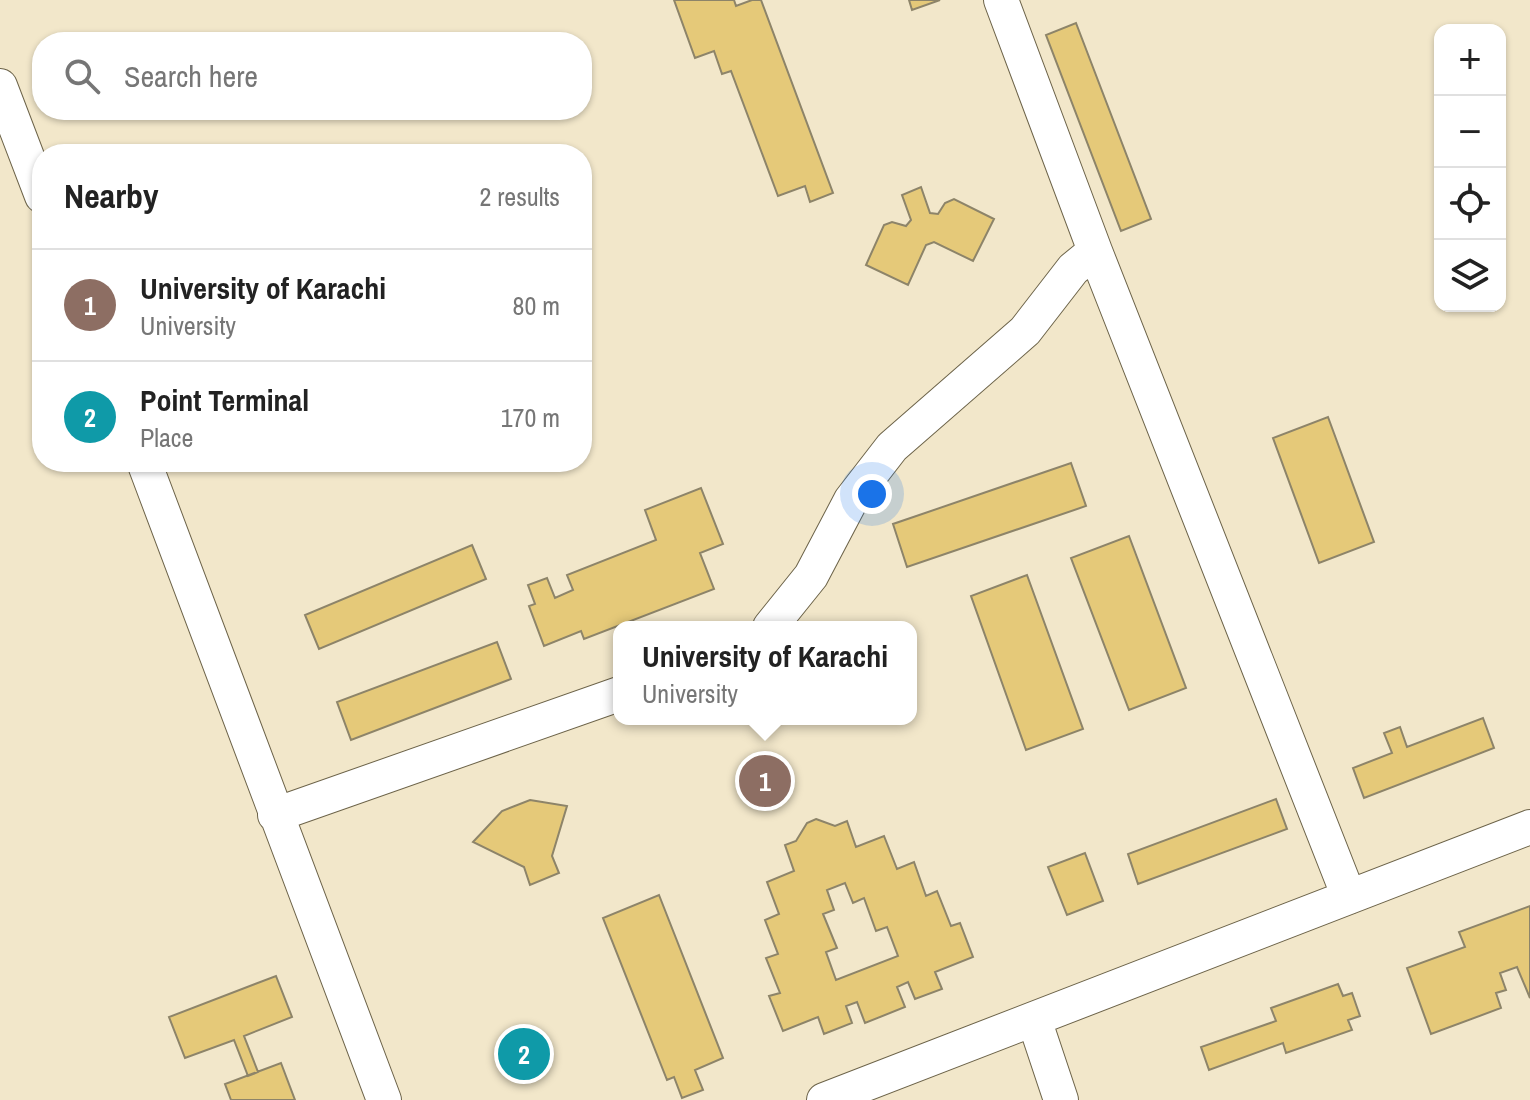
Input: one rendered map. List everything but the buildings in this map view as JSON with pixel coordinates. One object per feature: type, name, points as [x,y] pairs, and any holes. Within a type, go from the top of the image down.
[{"type":"street","points":[[1001,0],[1095,251],[1349,897]]},
{"type":"street","points":[[0,86],[32,170]]},
{"type":"street","points":[[775,621],[811,576],[851,500],[892,447],[1025,331],[1073,269],[1095,251]]},
{"type":"street","points":[[148,472],[384,1100]]},
{"type":"street","points":[[275,815],[613,696]]},
{"type":"street","points":[[824,1100],[1530,827]]},
{"type":"street","points":[[1034,1019],[1061,1100]]},
{"type":"place","name":"University of Karachi","points":[[765,781]]},
{"type":"place","name":"Point Terminal","points":[[524,1054]]}]
